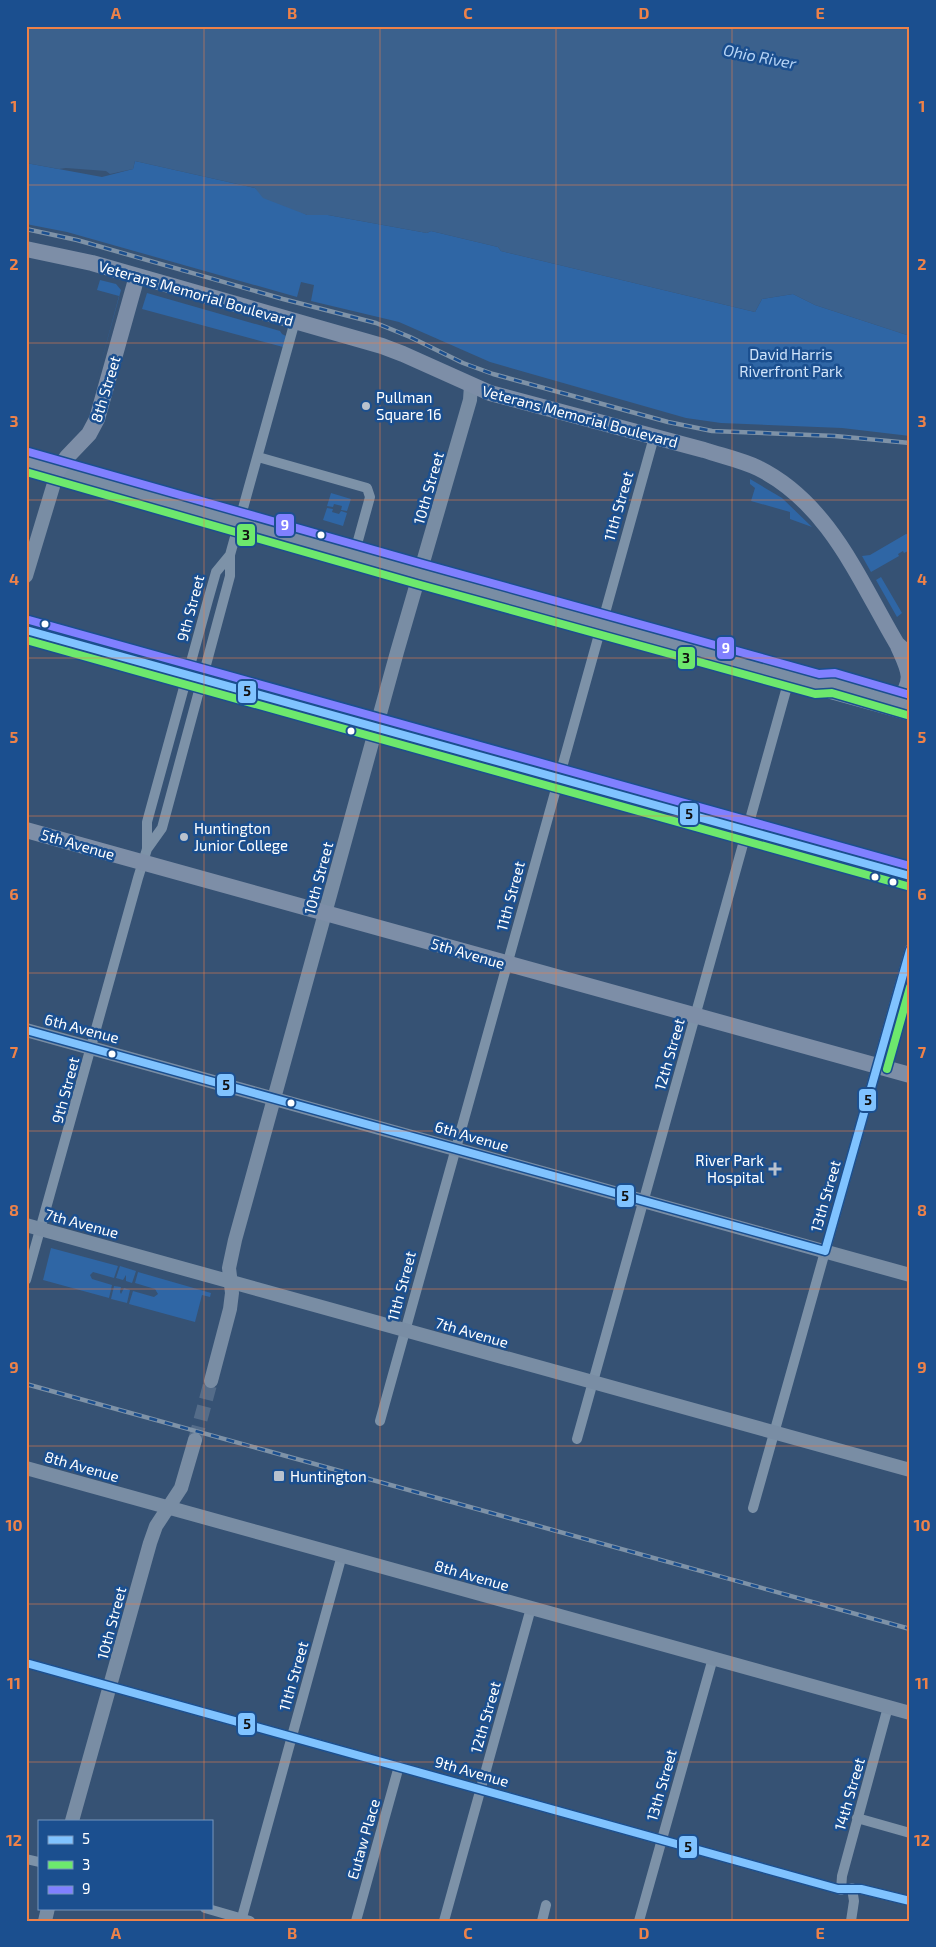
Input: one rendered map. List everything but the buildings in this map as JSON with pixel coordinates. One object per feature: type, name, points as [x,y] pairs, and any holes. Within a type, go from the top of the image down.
[{"type":"main road","name":"Veterans Memorial Boulevard","points":[[26,249],[74,258],[393,350],[490,393],[654,437],[752,466],[768,474],[799,496],[814,510],[837,539],[898,644],[910,656]]},
{"type":"main road","name":"8th Street","points":[[58,470],[67,457],[89,434],[97,419],[137,276]]},
{"type":"main road","points":[[26,462],[58,470]]},
{"type":"main road","points":[[898,644],[910,675],[904,703]]},
{"type":"main road","name":"5th Avenue","points":[[26,830],[145,856],[326,914],[910,1075]]},
{"type":"street","name":"9th Street","points":[[145,856],[162,828],[230,576],[230,555],[295,321]]},
{"type":"street","name":"10th Street","points":[[211,1381],[232,1300],[229,1268],[231,1253],[376,728],[470,400],[471,385]]},
{"type":"street","name":"11th Street","points":[[380,1421],[600,624],[654,437]]},
{"type":"street","points":[[258,457],[367,488],[370,497],[354,555]]},
{"type":"street","points":[[58,470],[239,523],[600,624],[818,684],[834,683],[904,703]]},
{"type":"street","name":"8th Street","points":[[26,576],[58,470]]},
{"type":"street","name":"9th Street","points":[[26,1280],[145,856],[147,822],[187,675],[216,572],[230,555]]},
{"type":"street","points":[[26,630],[910,876]]},
{"type":"street","name":"12th Street","points":[[577,1439],[790,676]]},
{"type":"street","points":[[818,684],[830,694],[910,716]]},
{"type":"street","name":"13th Street","points":[[753,1508],[910,949]]},
{"type":"street","name":"6th Avenue","points":[[26,1030],[910,1275]]},
{"type":"street","name":"7th Avenue","points":[[26,1225],[910,1470]]},
{"type":"street","name":"10th Street","points":[[72,1820],[150,1543],[156,1526],[184,1481],[195,1440]]},
{"type":"street","name":"8th Avenue","points":[[26,1468],[910,1713]]},
{"type":"street","name":"11th Street","points":[[244,1920],[291,1737],[342,1556]]},
{"type":"street","name":"12th Street","points":[[444,1921],[531,1608]]},
{"type":"street","name":"13th Street","points":[[639,1921],[713,1658]]},
{"type":"street","name":"9th Avenue","points":[[26,1663],[841,1890],[862,1889],[910,1902]]},
{"type":"street","name":"14th Street","points":[[841,1890],[842,1876],[888,1707]]},
{"type":"street","name":"Eutaw Place","points":[[356,1921],[399,1766]]},
{"type":"street","points":[[857,1818],[910,1833]]},
{"type":"street","points":[[851,1921],[854,1901],[852,1888]]},
{"type":"street","points":[[542,1921],[546,1905]]},
{"type":"street","points":[[212,1910],[244,1920]]},
{"type":"green space","name":"David Harris Riverfront Park","points":[[135,161],[255,188],[307,215],[328,215],[427,233],[431,231],[498,247],[501,251],[755,312],[762,299],[793,294],[815,305],[910,336],[910,436],[842,428],[721,423],[686,418],[490,362],[399,322],[311,301],[314,285],[301,282],[297,297],[67,232],[26,224],[26,163],[102,177],[133,169]]},
{"type":"green space","points":[[100,280],[116,284],[121,290],[98,374],[119,296],[97,290]]},
{"type":"green space","points":[[147,293],[280,331],[286,336],[283,347],[142,309]]},
{"type":"green space","points":[[750,479],[782,498],[812,527],[790,519],[790,512],[751,501],[755,488],[750,484]]},
{"type":"green space","points":[[331,493],[351,499],[347,511],[341,510],[342,506],[334,504],[333,507],[327,506]]},
{"type":"green space","points":[[327,508],[333,509],[332,512],[339,514],[341,511],[347,513],[343,526],[323,520]]},
{"type":"green space","points":[[906,534],[910,535],[910,550],[904,553],[903,551],[898,554],[899,556],[871,572],[862,556],[870,555]]},
{"type":"green space","points":[[881,577],[902,613],[897,617],[876,580]]},
{"type":"green space","points":[[51,1248],[118,1266],[114,1278],[93,1272],[90,1275],[92,1279],[112,1285],[109,1298],[43,1280]]},
{"type":"green space","points":[[120,1266],[136,1271],[132,1283],[126,1281],[126,1275],[123,1280],[116,1278]]},
{"type":"green space","points":[[138,1272],[211,1293],[210,1297],[202,1295],[195,1322],[129,1304],[133,1291],[154,1297],[158,1294],[155,1289],[135,1283]]},
{"type":"green space","points":[[114,1286],[121,1287],[121,1294],[124,1288],[130,1290],[127,1303],[111,1299]]},
{"type":"water","name":"Ohio River","points":[[26,26],[910,26],[910,336],[815,305],[793,294],[762,299],[755,312],[501,251],[498,247],[431,231],[427,233],[328,215],[307,215],[263,198],[255,188],[135,161],[133,169],[110,174],[106,171],[59,169],[26,163]]},
{"type":"tunnel","points":[[195,1440],[211,1381]]},
{"type":"railway","points":[[26,229],[77,240],[283,299],[376,323],[463,363],[493,374],[668,422],[712,431],[835,436],[910,443]]},
{"type":"railway","points":[[26,1384],[910,1629]]},
{"type":"transit line","name":"9","points":[[29,452],[819,674],[835,673],[910,695]]},
{"type":"transit line","name":"3","points":[[26,472],[417,584],[815,694],[832,693],[907,715]]},
{"type":"transit line","name":"9","points":[[29,620],[910,866]]},
{"type":"transit line","name":"5","points":[[26,630],[910,876]]},
{"type":"transit line","name":"3","points":[[26,640],[907,886]]},
{"type":"transit line","name":"5","points":[[825,1251],[910,950]]},
{"type":"transit line","name":"3","points":[[887,1069],[910,987]]},
{"type":"transit line","name":"5","points":[[26,1030],[825,1251]]},
{"type":"transit line","name":"5","points":[[26,1663],[838,1889],[861,1889],[910,1901]]},
{"type":"place","name":"Pullman Square 16","points":[[366,406]]},
{"type":"place","name":"Huntington Junior College","points":[[184,837]]},
{"type":"place","name":"River Park Hospital","points":[[775,1169]]},
{"type":"place","name":"Huntington","points":[[279,1476]]}]
